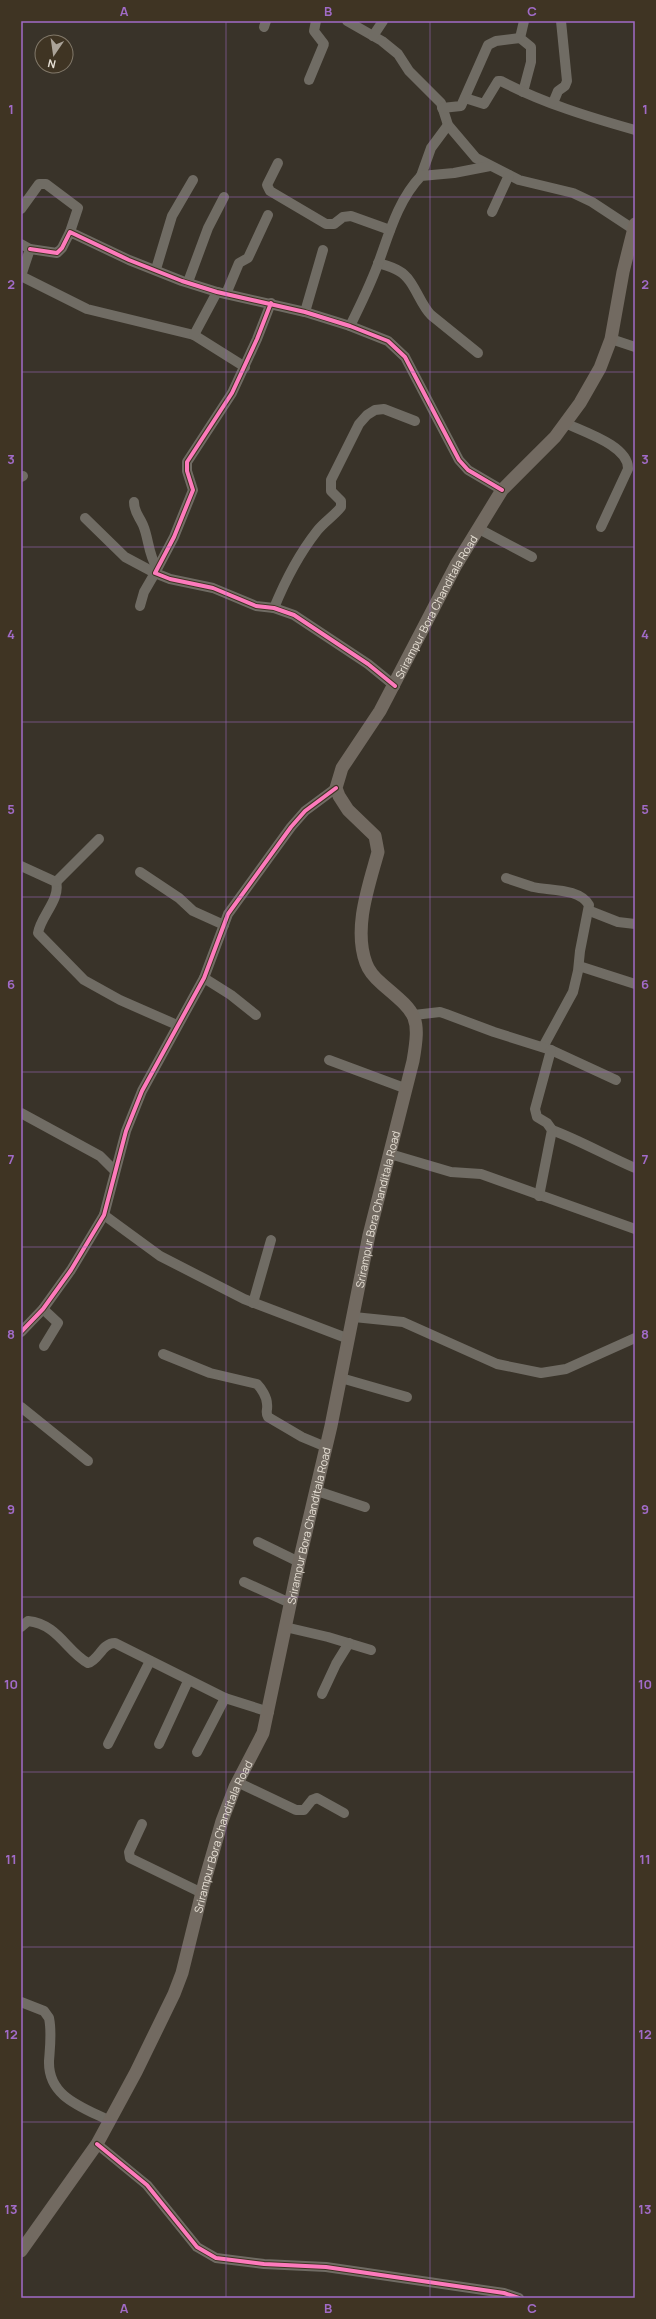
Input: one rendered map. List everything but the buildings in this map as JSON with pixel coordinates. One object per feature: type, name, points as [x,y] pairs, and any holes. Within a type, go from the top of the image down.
[{"type":"main road","name":"Srirampur Bora Chanditala Road","points":[[336,788],[344,762],[371,727],[395,686],[456,565],[502,490],[555,437],[600,368],[611,339],[632,247],[634,226]]},
{"type":"main road","points":[[336,788],[344,805],[372,831],[378,842],[378,852],[362,920],[362,943],[365,962],[370,972],[406,1003],[414,1015]]},
{"type":"main road","name":"Srirampur Bora Chanditala Road","points":[[21,2251],[97,2144],[136,2072],[174,1994],[182,1973],[222,1821],[237,1782],[261,1738],[269,1712],[290,1603],[317,1491],[354,1317],[369,1236],[407,1089],[416,1040],[414,1015]]},
{"type":"street","points":[[309,80],[324,44],[314,32],[316,21]]},
{"type":"street","points":[[347,21],[373,36],[398,54],[409,71],[441,103],[448,125],[476,158],[509,175],[533,184],[573,193],[634,226]]},
{"type":"street","points":[[373,36],[383,21]]},
{"type":"street","points":[[520,38],[524,21]]},
{"type":"street","points":[[553,103],[558,91],[565,86],[567,81],[561,21]]},
{"type":"street","points":[[442,108],[451,106],[460,107],[488,45],[496,41],[520,38],[531,47],[531,62],[523,92]]},
{"type":"street","points":[[464,98],[484,104],[499,81],[577,113],[635,130]]},
{"type":"street","points":[[350,326],[378,263],[390,230],[408,192],[421,176],[430,148],[448,125]]},
{"type":"street","points":[[278,163],[267,185],[270,191],[326,224],[334,224],[343,217],[351,216],[390,230]]},
{"type":"street","points":[[421,176],[454,173],[490,166]]},
{"type":"street","points":[[492,212],[509,175]]},
{"type":"street","points":[[156,270],[172,216],[193,180]]},
{"type":"street","points":[[21,208],[39,184],[46,184],[78,208],[70,232],[62,248],[57,253],[26,246],[21,276],[87,309],[194,335],[245,367]]},
{"type":"street","points":[[188,282],[208,228],[224,197]]},
{"type":"street","points":[[194,335],[239,262],[248,258],[268,215]]},
{"type":"street","points":[[70,232],[130,260],[188,282],[221,293],[271,303],[305,312],[350,326],[388,342],[397,348],[420,384],[459,460],[468,470],[502,490]]},
{"type":"street","points":[[305,312],[323,250]]},
{"type":"street","points":[[378,263],[400,271],[406,276],[424,308],[478,353]]},
{"type":"street","points":[[140,606],[144,592],[174,536],[193,490],[187,470],[188,462],[232,393],[245,367],[271,303]]},
{"type":"street","points":[[611,339],[635,347]]},
{"type":"street","points":[[274,608],[284,586],[308,544],[321,527],[341,507],[341,501],[331,491],[331,480],[362,420],[367,415],[379,409],[392,411],[415,421]]},
{"type":"street","points":[[565,423],[622,452],[628,463],[628,470],[601,527]]},
{"type":"street","points":[[134,502],[135,513],[142,524],[148,549],[156,570]]},
{"type":"street","points":[[85,518],[125,557],[156,570],[170,580],[213,588],[256,606],[274,608],[300,619],[362,660],[395,686]]},
{"type":"street","points":[[479,529],[532,557]]},
{"type":"street","points":[[21,1332],[43,1309],[79,1258],[104,1215],[126,1131],[142,1091],[204,978],[224,925],[240,895],[262,870],[291,827],[305,811],[336,788]]},
{"type":"street","points":[[100,839],[56,882],[53,899],[39,926],[38,933],[58,951],[84,980],[126,1003],[178,1025]]},
{"type":"street","points":[[21,866],[56,882]]},
{"type":"street","points":[[140,872],[179,898],[193,911],[224,925]]},
{"type":"street","points":[[506,878],[534,887],[579,896],[587,901],[590,911],[580,951],[579,966],[573,992],[547,1048],[535,1112],[537,1117],[547,1123],[552,1130],[583,1142],[609,1158],[635,1168]]},
{"type":"street","points":[[590,911],[618,922],[635,924]]},
{"type":"street","points":[[579,966],[635,984]]},
{"type":"street","points":[[204,978],[231,995],[256,1016]]},
{"type":"street","points":[[414,1015],[440,1012],[547,1048],[616,1080]]},
{"type":"street","points":[[329,1060],[407,1089]]},
{"type":"street","points":[[21,1113],[100,1156],[115,1171]]},
{"type":"street","points":[[539,1196],[552,1130]]},
{"type":"street","points":[[390,1154],[451,1172],[481,1174],[539,1196],[635,1229]]},
{"type":"street","points":[[104,1215],[160,1256],[253,1303],[349,1339]]},
{"type":"street","points":[[253,1303],[271,1240]]},
{"type":"street","points":[[43,1309],[58,1323],[44,1346]]},
{"type":"street","points":[[354,1317],[403,1322],[497,1364],[541,1373],[566,1369],[635,1338]]},
{"type":"street","points":[[163,1354],[210,1373],[256,1384],[261,1388],[267,1402],[266,1413],[268,1417],[302,1437],[326,1447]]},
{"type":"street","points":[[341,1378],[406,1397]]},
{"type":"street","points":[[21,1407],[88,1461]]},
{"type":"street","points":[[317,1491],[364,1507]]},
{"type":"street","points":[[258,1542],[299,1562]]},
{"type":"street","points":[[244,1582],[290,1603]]},
{"type":"street","points":[[21,1627],[28,1621],[43,1625],[66,1642],[88,1663],[111,1643],[120,1645],[188,1681],[225,1698],[269,1712]]},
{"type":"street","points":[[286,1627],[371,1650]]},
{"type":"street","points":[[322,1694],[336,1664],[349,1643]]},
{"type":"street","points":[[108,1744],[150,1661]]},
{"type":"street","points":[[159,1744],[188,1681]]},
{"type":"street","points":[[197,1752],[225,1698]]},
{"type":"street","points":[[237,1782],[296,1810],[304,1810],[312,1800],[317,1798],[344,1813]]},
{"type":"street","points":[[142,1824],[129,1852],[130,1858],[202,1893]]},
{"type":"street","points":[[21,2002],[44,2011],[49,2018],[49,2072],[56,2090],[66,2099],[110,2121]]},
{"type":"street","points":[[97,2144],[147,2185],[197,2247],[216,2258],[264,2264],[326,2267],[504,2292],[519,2298]]},
{"type":"cycle path","points":[[30,249],[57,253],[62,248],[70,232],[129,260],[182,281],[217,292],[305,312],[350,326],[388,341],[405,357],[459,460],[468,470],[502,490]]},
{"type":"cycle path","points":[[271,303],[257,339],[232,393],[187,462],[187,471],[193,490],[174,537],[155,573],[170,579],[213,588],[256,606],[274,608],[294,615],[368,664],[395,686]]},
{"type":"cycle path","points":[[21,1332],[43,1309],[71,1270],[104,1215],[126,1131],[142,1091],[204,978],[228,914],[291,827],[305,811],[336,788]]},
{"type":"cycle path","points":[[97,2144],[147,2185],[197,2247],[216,2258],[264,2264],[326,2267],[504,2293],[519,2298]]}]
